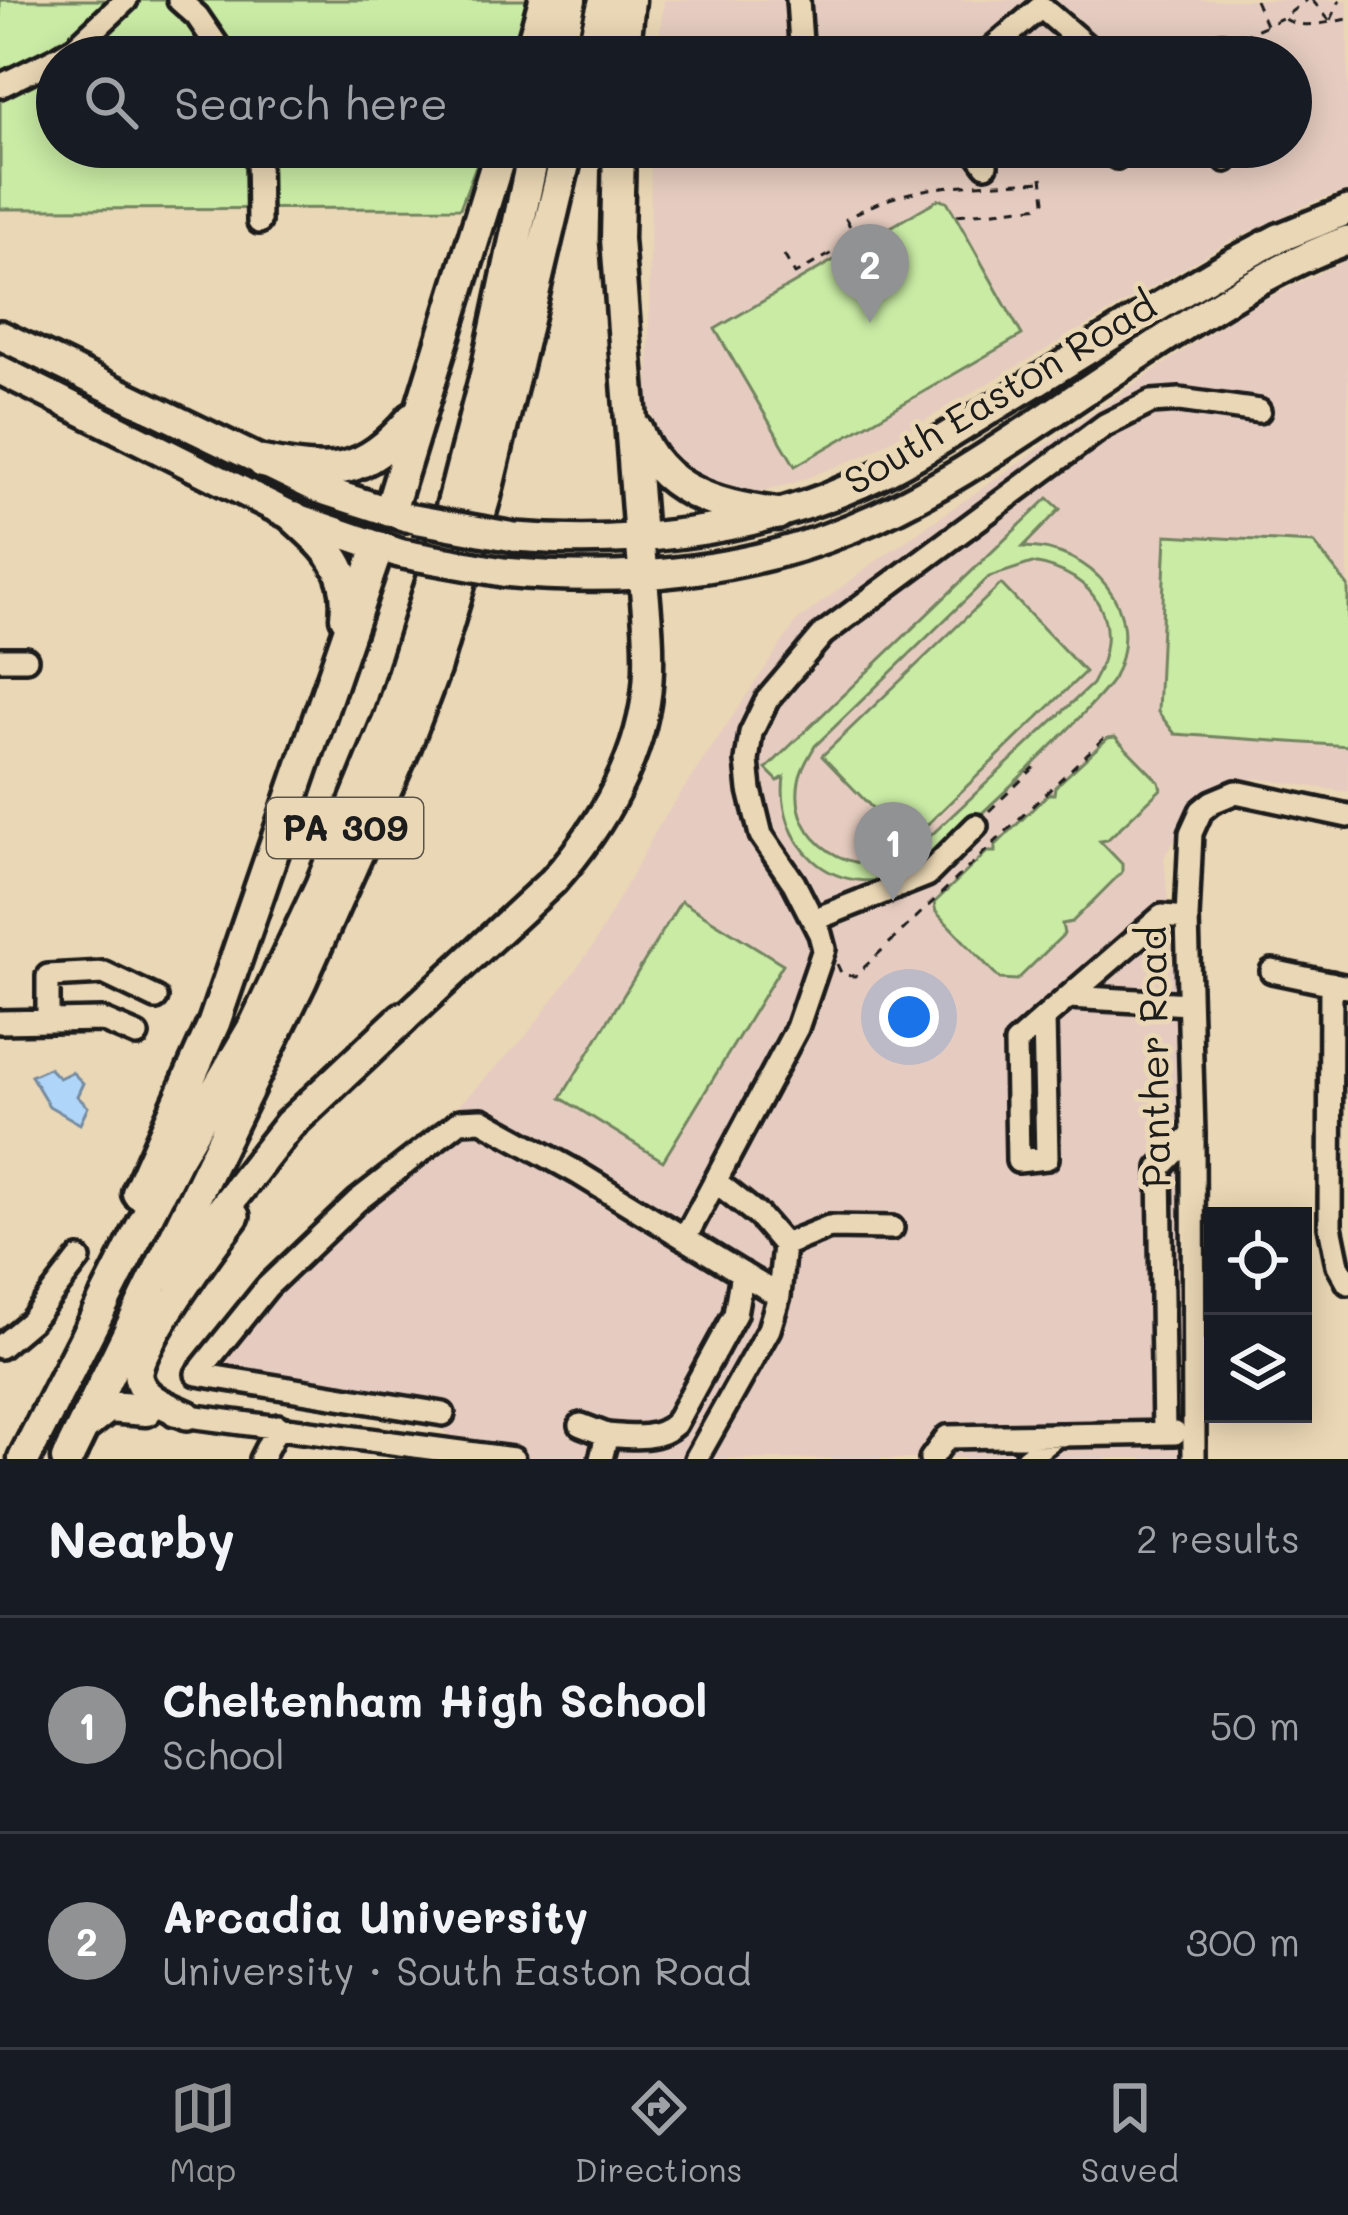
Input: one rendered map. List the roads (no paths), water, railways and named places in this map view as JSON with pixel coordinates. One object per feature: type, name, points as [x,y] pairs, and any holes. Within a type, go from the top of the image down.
[{"type":"highway","points":[[535,36],[545,0]]},
{"type":"highway","points":[[562,36],[571,0]]},
{"type":"highway","points":[[596,36],[605,0]]},
{"type":"highway","points":[[625,36],[629,0]]},
{"type":"highway","points":[[402,515],[423,406],[496,168]]},
{"type":"highway","name":"PA 309","points":[[23,1459],[176,1161],[256,1022],[321,886],[390,717],[437,566],[482,392],[530,168]]},
{"type":"highway","name":"PA 309","points":[[67,1459],[300,982],[405,746],[434,669],[484,496],[563,168]]},
{"type":"highway","points":[[619,168],[617,239],[640,538]]},
{"type":"highway","points":[[263,462],[312,472],[361,464],[390,446],[423,406]]},
{"type":"highway","points":[[630,411],[648,454],[680,485],[719,503],[777,514]]},
{"type":"highway","points":[[294,517],[328,548],[343,571],[347,610],[338,662]]},
{"type":"highway","points":[[23,1459],[214,1023],[338,662],[390,550]]},
{"type":"highway","points":[[106,1381],[167,1281],[263,1155],[403,1018]]},
{"type":"highway","points":[[84,1426],[108,1407],[146,1410]]},
{"type":"main road","name":"South Easton Road","points":[[0,335],[319,489],[402,515],[514,537],[578,542],[640,538],[777,514],[862,483],[1193,286],[1279,238],[1348,210]]},
{"type":"main road","name":"South Easton Road","points":[[0,370],[294,517],[390,550],[503,572],[554,577],[642,575],[763,557],[884,514],[950,479],[1208,311],[1281,269],[1348,240]]},
{"type":"main road","points":[[1193,286],[1208,311]]},
{"type":"main road","points":[[390,550],[402,515]]},
{"type":"main road","points":[[187,1415],[148,1395],[138,1376],[142,1357],[204,1260],[289,1146],[403,1018],[575,856],[616,791],[648,685],[640,538]]},
{"type":"street","points":[[88,36],[126,0]]},
{"type":"street","points":[[179,0],[211,36]]},
{"type":"street","points":[[798,0],[801,36]]},
{"type":"street","points":[[1004,36],[1040,2],[1071,36]]},
{"type":"street","points":[[0,86],[36,69]]},
{"type":"street","points":[[258,168],[259,222]]},
{"type":"street","points":[[685,1238],[796,1028],[824,949],[794,883],[761,835],[747,761],[759,716],[792,668],[823,634],[1105,425],[1151,402],[1180,400],[1259,411]]},
{"type":"street","points":[[0,659],[26,658]]},
{"type":"street","name":"Panther Road","points":[[1194,1459],[1193,1134],[1186,918],[1191,833],[1201,811],[1236,793],[1348,815]]},
{"type":"street","points":[[817,928],[927,875],[976,826]]},
{"type":"street","points":[[1044,1018],[1047,1159],[1018,1161],[1016,1042],[1162,916],[1186,918]]},
{"type":"street","points":[[1272,971],[1339,985],[1330,1226],[1338,1265],[1348,1283]]},
{"type":"street","points":[[48,1020],[48,976],[104,973],[156,998]]},
{"type":"street","points":[[1069,997],[1189,1004]]},
{"type":"street","points":[[0,1022],[102,1020],[137,1035]]},
{"type":"street","points":[[443,1414],[196,1374],[267,1288],[357,1202],[460,1121],[482,1120],[779,1295]]},
{"type":"street","points":[[1164,1433],[1160,1168],[1193,1134]]},
{"type":"street","points":[[696,1459],[769,1329],[779,1295],[784,1245],[759,1216],[715,1180]]},
{"type":"street","points":[[784,1245],[829,1227],[892,1228]]},
{"type":"street","points":[[0,1347],[31,1321],[79,1259]]},
{"type":"street","points":[[581,1425],[607,1435],[665,1433],[675,1424],[735,1314],[742,1273]]},
{"type":"street","points":[[709,1361],[744,1379]]},
{"type":"street","points":[[146,1410],[513,1459]]},
{"type":"street","points":[[261,1459],[278,1426]]},
{"type":"street","points":[[931,1459],[947,1437],[1194,1432]]},
{"type":"street","points":[[602,1459],[607,1435]]},
{"type":"street","points":[[1026,1459],[1058,1435]]},
{"type":"water","points":[[49,1068],[59,1078],[72,1072],[83,1083],[77,1096],[88,1107],[80,1124],[49,1106],[31,1076]]},
{"type":"place","name":"Arcadia University","points":[[870,323]]},
{"type":"place","name":"Cheltenham High School","points":[[893,901]]}]
